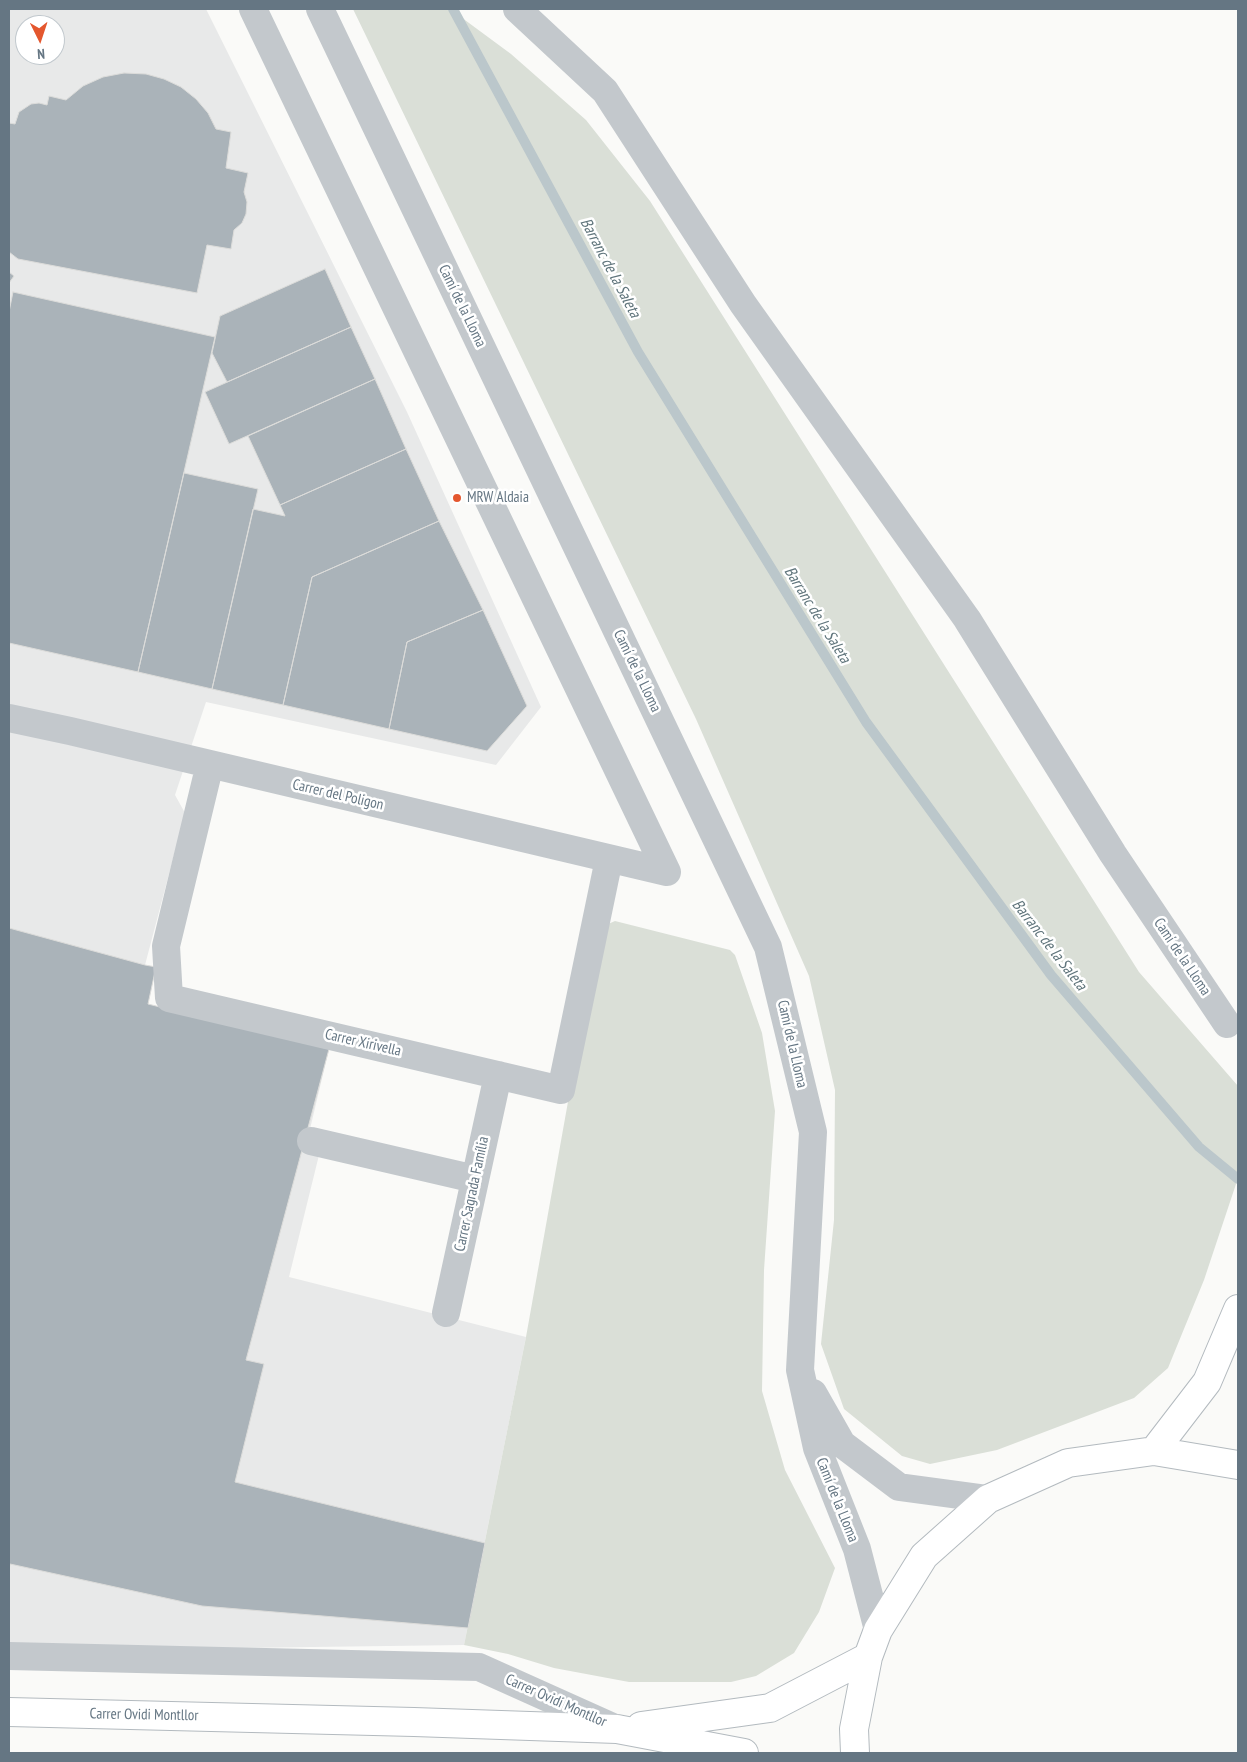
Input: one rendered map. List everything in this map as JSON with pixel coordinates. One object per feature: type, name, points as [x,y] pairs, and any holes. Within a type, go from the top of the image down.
[{"type":"main road","points":[[1154,1451],[1207,1382],[1238,1309]]},
{"type":"main road","points":[[855,1753],[854,1729],[868,1656],[878,1630],[924,1556],[988,1499],[1068,1463],[1154,1451],[1238,1465]]},
{"type":"main road","points":[[617,1729],[770,1708],[868,1656]]},
{"type":"main road","name":"Carrer Ovidi Montllor","points":[[9,1712],[617,1729]]},
{"type":"main road","points":[[617,1729],[744,1753]]},
{"type":"street","name":"Carrer del Poligon","points":[[9,718],[667,872],[253,9]]},
{"type":"street","name":"Camí de la Lloma","points":[[320,9],[768,947],[813,1132],[800,1370],[817,1448],[857,1549],[878,1630]]},
{"type":"street","name":"Camí de la Lloma","points":[[518,9],[605,91],[743,304],[967,619],[1113,854],[1227,1024]]},
{"type":"street","name":"Carrer Xirivella","points":[[210,764],[166,946],[169,998],[561,1090],[609,859]]},
{"type":"street","name":"Carrer Sagrada Família","points":[[446,1313],[498,1075]]},
{"type":"street","points":[[311,1141],[476,1179]]},
{"type":"street","name":"Camí de la Lloma","points":[[800,1370],[842,1444],[899,1487],[988,1499]]},
{"type":"street","name":"Carrer Ovidi Montllor","points":[[9,1656],[479,1667],[617,1729]]},
{"type":"shaded area","points":[[9,9],[206,9],[407,412],[541,707],[496,765],[206,702],[175,795],[185,813],[145,965],[156,967],[148,1004],[329,1049],[306,1146],[320,1151],[289,1277],[526,1337],[464,1645],[9,1651]]},
{"type":"shaded area","points":[[353,9],[450,9],[511,54],[586,120],[650,201],[1139,972],[1238,1086],[1238,1178],[1204,1280],[1168,1368],[1134,1398],[997,1450],[930,1464],[902,1456],[844,1409],[821,1344],[834,1220],[835,1090],[809,976],[696,719]]},
{"type":"shaded area","points":[[615,921],[730,950],[735,955],[762,1033],[775,1111],[764,1270],[762,1391],[785,1470],[835,1568],[819,1612],[794,1653],[756,1676],[731,1682],[629,1682],[554,1668],[508,1654],[464,1645],[526,1337],[599,928]]},
{"type":"building","points":[[124,73],[146,74],[164,79],[181,87],[196,99],[208,113],[216,129],[231,132],[226,168],[248,173],[244,192],[247,202],[246,214],[242,223],[234,230],[231,249],[207,245],[197,293],[18,259],[9,252],[9,123],[15,124],[19,112],[31,104],[47,105],[49,96],[66,100],[83,86],[103,77]]},
{"type":"building","points":[[325,269],[351,327],[227,382],[212,353],[220,316]]},
{"type":"building","points":[[9,272],[14,276],[9,283]]},
{"type":"building","points":[[13,292],[215,337],[138,672],[9,643],[9,312]]},
{"type":"building","points":[[351,327],[375,379],[229,444],[205,392]]},
{"type":"building","points":[[375,379],[406,449],[280,505],[248,436]]},
{"type":"building","points":[[406,449],[439,521],[312,577],[283,705],[212,689],[253,509],[285,516],[280,505]]},
{"type":"building","points":[[184,473],[258,489],[212,689],[138,672]]},
{"type":"building","points":[[439,521],[483,610],[407,642],[389,729],[283,705],[312,577]]},
{"type":"building","points":[[483,610],[527,706],[487,751],[389,729],[407,642]]},
{"type":"building","points":[[9,928],[156,967],[148,1004],[329,1049],[246,1360],[264,1364],[235,1482],[485,1543],[468,1628],[202,1606],[10,1564],[9,1571]]},
{"type":"waterway","name":"Barranc de la Saleta","points":[[453,9],[638,352],[866,722],[1051,975],[1199,1147],[1238,1179]]},
{"type":"place","name":"MRW Aldaia","points":[[457,498]]}]
